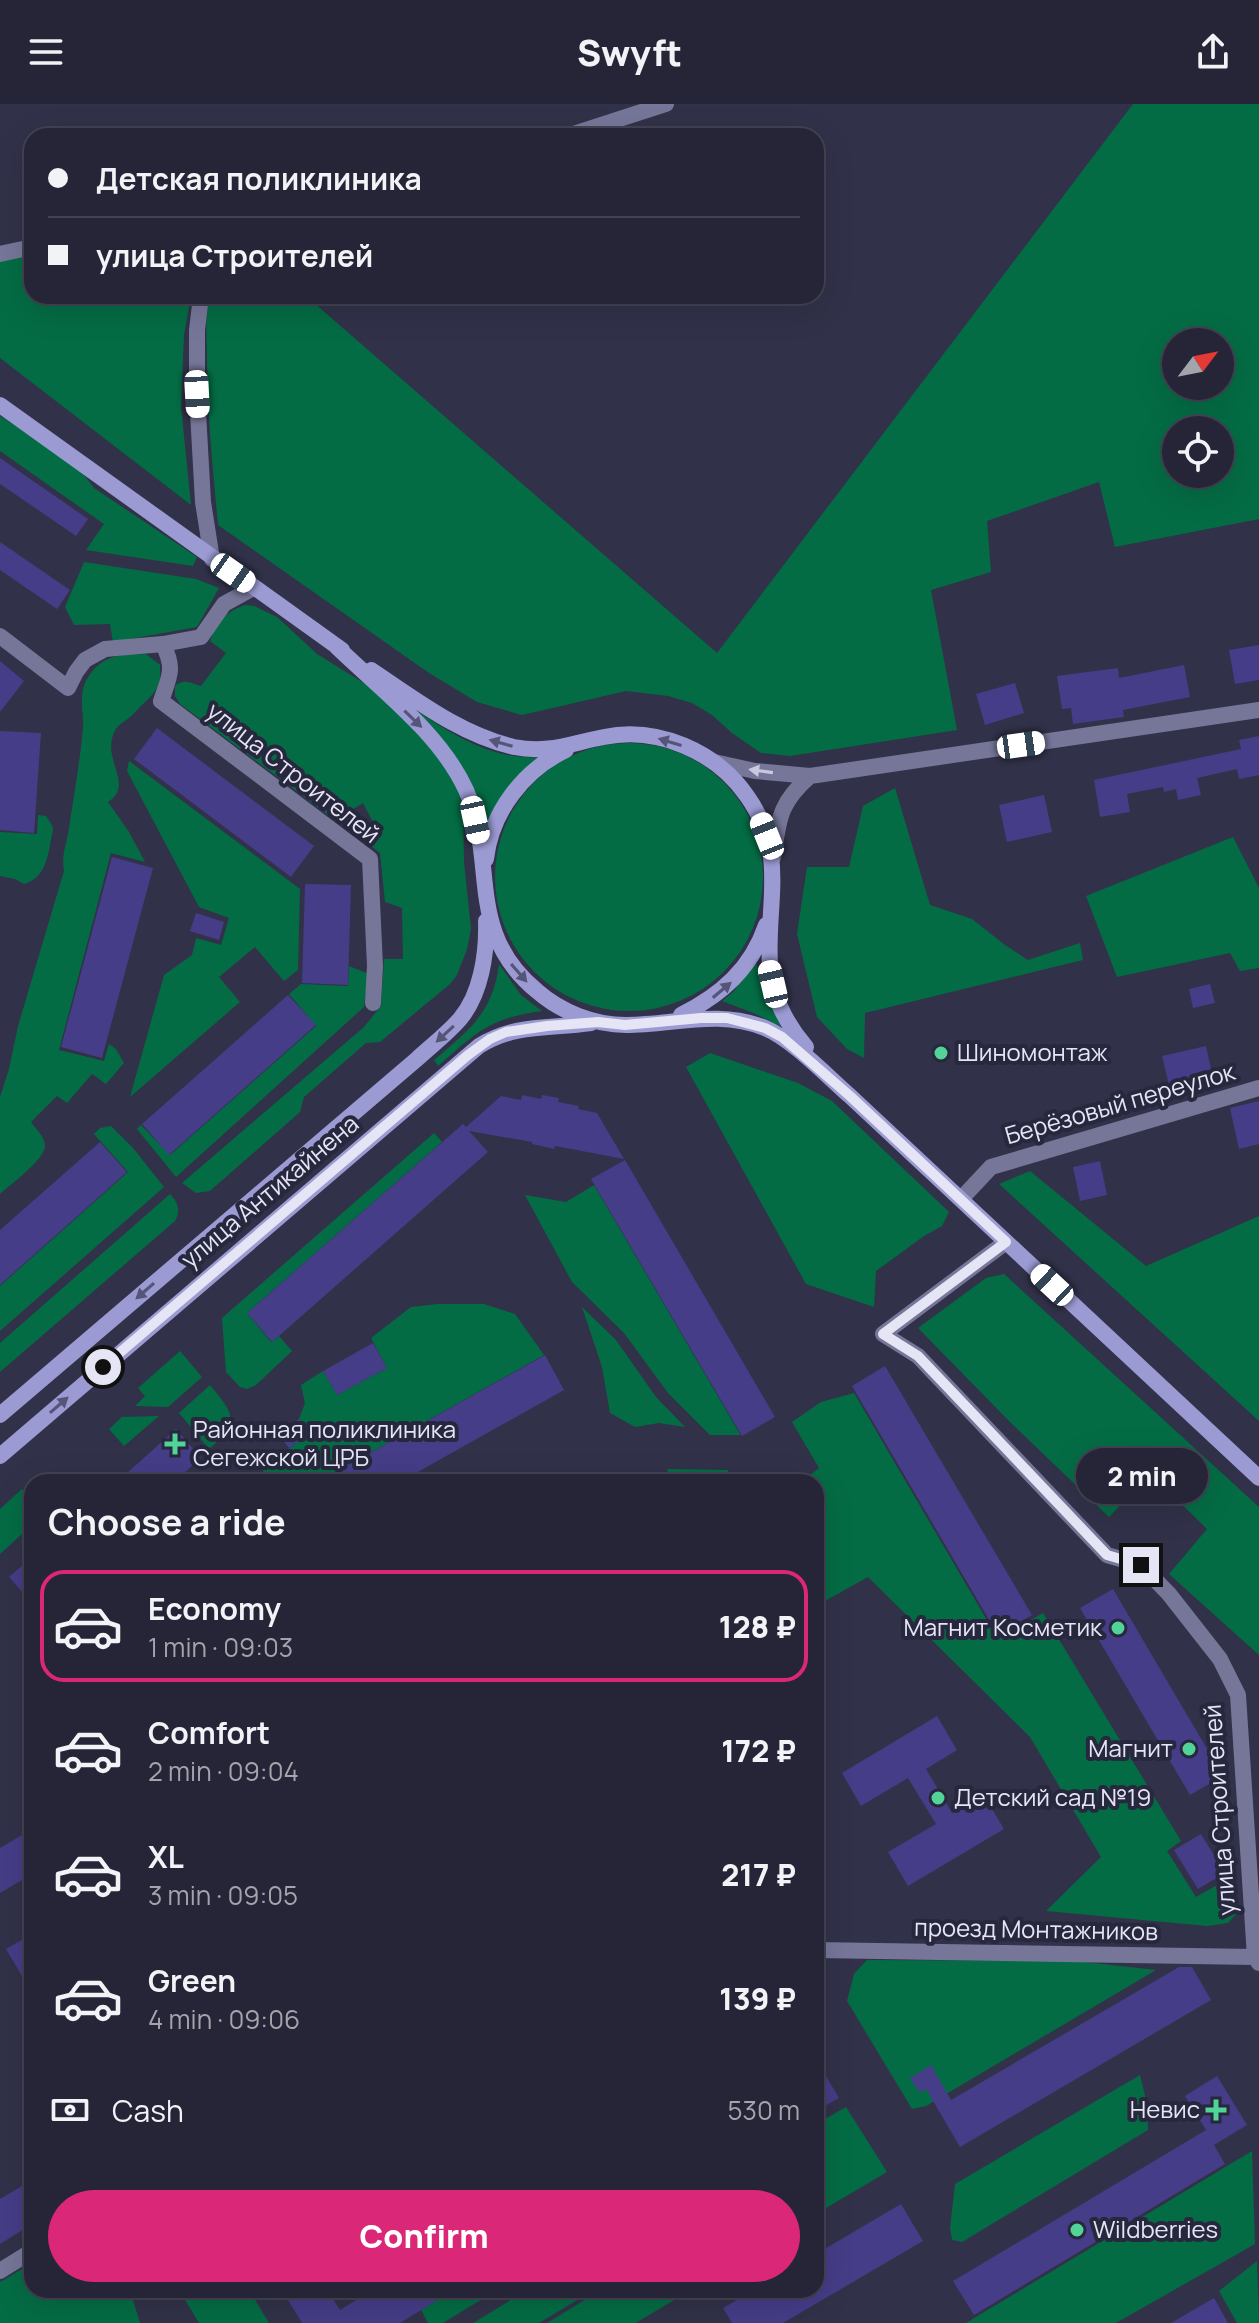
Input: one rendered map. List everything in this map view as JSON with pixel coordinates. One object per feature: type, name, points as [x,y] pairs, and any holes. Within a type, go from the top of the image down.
[{"type":"main road","points":[[0,405],[253,588],[463,729],[495,742],[537,750],[558,749],[605,736],[662,738],[714,762],[747,795],[763,825],[773,858],[770,968],[778,1000],[793,1031],[850,1096]]},
{"type":"main road","points":[[336,646],[420,726],[459,776],[475,820],[489,918],[495,935],[512,965],[536,991],[565,1010],[598,1022],[625,1025],[727,1018],[765,1028],[782,1037],[850,1096],[1259,1478]]},
{"type":"main road","points":[[484,880],[487,848],[496,821],[511,796],[529,774],[577,744]]},
{"type":"main road","name":"улица Антикайнена","points":[[5,1411],[459,1021],[474,994],[484,954],[484,880]]},
{"type":"main road","points":[[652,1023],[680,1016],[706,1003],[728,986],[747,964],[761,939],[770,912]]},
{"type":"main road","name":"улица Антикайнена","points":[[0,1456],[479,1046],[521,1028],[598,1022]]},
{"type":"main road","points":[[5,1411],[30,1430]]},
{"type":"street","points":[[592,128],[666,104]]},
{"type":"street","points":[[0,254],[24,249]]},
{"type":"street","points":[[200,304],[197,394],[203,502],[212,559]]},
{"type":"street","points":[[0,636],[68,688],[85,660],[105,649],[201,637],[224,604],[253,588]]},
{"type":"street","name":"улица Строителей","points":[[163,644],[171,661],[170,676],[161,701],[370,859],[375,966],[373,1003]]},
{"type":"street","points":[[714,762],[755,771],[810,776],[1259,710]]},
{"type":"street","points":[[773,858],[781,811],[793,790],[810,776]]},
{"type":"street","name":"Берёзовый переулок","points":[[961,1199],[991,1167],[1259,1088]]},
{"type":"street","name":"улица Строителей","points":[[1006,1242],[883,1334],[918,1356],[1107,1555],[1141,1565],[1169,1594],[1220,1659],[1238,1695],[1257,1960]]},
{"type":"street","name":"проезд Монтажников","points":[[824,1950],[1257,1960]]},
{"type":"street","points":[[0,2271],[24,2256]]},
{"type":"green space","points":[[1133,104],[1259,104],[1259,519],[1115,547],[1099,482],[987,521],[991,572],[931,590],[957,730],[790,756],[761,753],[712,715],[692,703],[668,696],[626,691],[522,715],[477,702],[429,673],[218,525],[207,379],[209,304],[315,304],[717,653]]},
{"type":"green space","points":[[24,256],[24,304],[190,304],[184,335],[181,406],[191,505],[0,358],[0,261]]},
{"type":"green space","points":[[0,416],[76,464],[94,488],[197,557],[193,566],[86,550],[104,524],[0,451]]},
{"type":"green space","points":[[84,562],[196,579],[219,588],[197,627],[113,642],[110,624],[74,625],[65,607]]},
{"type":"green space","points":[[245,605],[277,617],[317,654],[375,690],[452,767],[463,808],[464,862],[471,929],[467,949],[450,984],[380,1042],[366,1043],[304,1097],[300,1112],[210,1191],[196,1193],[182,1183],[364,1027],[381,1006],[384,959],[403,959],[402,908],[385,902],[380,853],[359,837],[373,822],[363,803],[335,820],[180,704],[175,696],[175,686],[181,682],[201,686],[226,653],[210,641],[215,628],[233,610]]},
{"type":"green space","points":[[146,654],[160,665],[158,687],[119,725],[114,734],[111,748],[119,781],[115,796],[108,802],[145,862],[111,853],[59,1050],[104,1061],[109,1044],[124,1063],[106,1084],[92,1074],[67,1103],[57,1096],[31,1122],[43,1139],[44,1151],[0,1194],[0,1097],[64,871],[82,740],[84,685],[105,660]]},
{"type":"green space","points":[[394,695],[474,744],[508,755],[540,758],[484,837],[475,798]]},
{"type":"green space","points":[[629,743],[655,745],[680,753],[704,765],[724,782],[741,802],[753,826],[761,851],[761,903],[753,928],[741,952],[724,972],[704,989],[680,1001],[655,1009],[629,1011],[603,1009],[578,1001],[554,989],[534,972],[517,952],[505,928],[497,903],[495,877],[497,851],[505,826],[517,802],[534,782],[554,765],[578,753],[603,745]]},
{"type":"green space","points":[[129,761],[300,889],[298,970],[284,981],[255,947],[219,977],[240,1002],[130,1097],[164,975],[192,955],[196,938],[221,945],[229,918],[199,907],[127,771]]},
{"type":"green space","points":[[895,788],[930,905],[972,919],[1028,960],[1080,943],[1083,960],[865,1013],[864,1058],[847,1049],[817,1017],[797,934],[807,867],[849,867],[863,806]]},
{"type":"green space","points":[[38,815],[46,816],[53,830],[42,870],[32,881],[24,884],[0,876],[0,832],[37,834]]},
{"type":"green space","points":[[1233,837],[1259,888],[1259,968],[1240,971],[1230,953],[1117,977],[1086,896]]},
{"type":"green space","points":[[756,963],[781,1027],[722,1001]]},
{"type":"green space","points":[[499,964],[521,995],[542,1011],[509,1018],[484,1029],[438,1066],[434,1060],[468,1029],[485,1008]]},
{"type":"green space","points":[[349,966],[369,974],[364,1007],[176,1177],[137,1129],[141,1125],[170,1155],[316,1026],[289,994],[301,984],[348,986]]},
{"type":"green space","points":[[710,1053],[798,1083],[832,1101],[949,1212],[942,1226],[876,1271],[874,1307],[806,1284],[686,1067]]},
{"type":"green space","points":[[111,1126],[164,1187],[0,1331],[0,1286],[128,1172],[94,1134],[100,1128]]},
{"type":"green space","points":[[434,1133],[442,1142],[247,1313],[271,1342],[279,1336],[292,1351],[256,1385],[247,1389],[240,1387],[226,1372],[222,1318]]},
{"type":"green space","points":[[1030,1171],[1146,1266],[1259,1216],[1259,1421],[999,1184]]},
{"type":"green space","points":[[594,1185],[740,1435],[710,1435],[668,1393],[624,1333],[572,1282],[525,1195],[566,1202]]},
{"type":"green space","points":[[170,1194],[178,1207],[175,1221],[0,1372],[0,1343]]},
{"type":"green space","points":[[1004,1274],[1259,1507],[1259,1655],[1169,1574],[1207,1529],[1151,1474],[1109,1517],[918,1328],[986,1278]]},
{"type":"green space","points":[[484,1304],[515,1314],[544,1355],[332,1474],[265,1474],[263,1461],[268,1456],[275,1459],[309,1433],[299,1419],[305,1403],[301,1385],[323,1371],[337,1395],[387,1368],[371,1338],[411,1307]]},
{"type":"green space","points":[[582,1307],[616,1340],[656,1397],[685,1427],[659,1423],[635,1427],[610,1413],[602,1367]]},
{"type":"green space","points":[[180,1351],[202,1377],[168,1407],[135,1406],[145,1396],[138,1388]]},
{"type":"green space","points":[[210,1385],[229,1411],[230,1425],[209,1449],[179,1413]]},
{"type":"green space","points":[[854,1393],[998,1639],[1043,1613],[1181,1841],[1167,1851],[1196,1897],[1226,1880],[1237,1913],[1228,1923],[1207,1926],[1046,1911],[1101,1857],[1030,1737],[868,1577],[824,1602],[824,1474],[811,1474],[819,1468],[792,1422],[821,1402]]},
{"type":"green space","points":[[159,1416],[124,1446],[109,1429],[122,1417]]},
{"type":"green space","points":[[667,1469],[728,1470],[728,1474],[668,1474]]},
{"type":"green space","points":[[22,1489],[24,1491],[24,1532],[0,1554],[0,1509]]},
{"type":"green space","points":[[867,1960],[1075,1961],[1156,1970],[926,2106],[912,2109],[847,2001],[854,1974]]},
{"type":"green space","points":[[1140,2075],[1147,2104],[1148,2130],[962,2242],[952,2240],[950,2228],[955,2184]]},
{"type":"green space","points":[[846,2107],[887,2172],[824,2209],[824,2119]]},
{"type":"green space","points":[[1252,2151],[1255,2244],[1116,2323],[966,2323]]},
{"type":"green space","points":[[1257,2261],[1259,2323],[1237,2323],[1219,2291]]},
{"type":"green space","points":[[24,2268],[24,2298],[132,2298],[140,2323],[0,2323],[0,2282]]},
{"type":"green space","points":[[184,2298],[254,2298],[269,2323],[199,2323]]},
{"type":"green space","points":[[441,2298],[484,2298],[443,2323],[428,2323],[421,2310]]},
{"type":"green space","points":[[514,2298],[581,2298],[539,2323],[473,2323]]},
{"type":"green space","points":[[588,2298],[674,2298],[636,2323],[547,2323]]},
{"type":"building","points":[[0,458],[88,519],[76,536],[0,484]]},
{"type":"building","points":[[0,542],[70,590],[57,609],[0,570]]},
{"type":"building","points":[[1259,645],[1259,680],[1235,684],[1229,650]]},
{"type":"building","points":[[0,661],[24,681],[0,712]]},
{"type":"building","points":[[1184,665],[1190,697],[1123,710],[1124,717],[1073,724],[1071,708],[1062,709],[1057,676],[1118,668],[1119,678]]},
{"type":"building","points":[[1015,683],[1024,713],[985,725],[976,694]]},
{"type":"building","points":[[157,728],[314,846],[291,877],[134,759]]},
{"type":"building","points":[[0,731],[41,733],[34,833],[0,830]]},
{"type":"building","points":[[1259,736],[1259,775],[1239,779],[1237,769],[1197,778],[1201,795],[1178,800],[1176,789],[1164,792],[1163,787],[1127,794],[1130,812],[1100,817],[1094,780],[1241,749],[1239,740]]},
{"type":"building","points":[[1044,795],[1052,832],[1007,842],[999,805]]},
{"type":"building","points":[[112,857],[153,868],[102,1058],[61,1047]]},
{"type":"building","points":[[305,884],[351,885],[348,985],[302,983]]},
{"type":"building","points":[[196,913],[224,922],[219,940],[190,931]]},
{"type":"building","points":[[1210,984],[1215,1003],[1193,1008],[1189,989]]},
{"type":"building","points":[[288,995],[316,1025],[169,1155],[142,1124]]},
{"type":"building","points":[[1206,1046],[1213,1078],[1170,1089],[1162,1056]]},
{"type":"building","points":[[522,1095],[541,1099],[542,1095],[559,1098],[558,1102],[597,1113],[624,1159],[555,1146],[554,1149],[469,1131],[488,1152],[272,1342],[247,1313],[463,1124],[466,1127],[501,1096],[521,1100]]},
{"type":"building","points":[[1259,1101],[1259,1144],[1239,1149],[1230,1108]]},
{"type":"building","points":[[100,1142],[127,1172],[0,1285],[0,1230]]},
{"type":"building","points":[[625,1160],[775,1417],[742,1436],[591,1179]]},
{"type":"building","points":[[1100,1161],[1107,1195],[1080,1201],[1073,1167]]},
{"type":"building","points":[[373,1343],[387,1368],[337,1395],[323,1371]]},
{"type":"building","points":[[545,1355],[564,1390],[414,1474],[332,1474]]},
{"type":"building","points":[[885,1366],[1032,1615],[998,1635],[852,1386]]},
{"type":"building","points":[[299,1419],[310,1433],[289,1448],[278,1434]]},
{"type":"building","name":"Районная поликлиника Сегежской ЦРБ","points":[[176,1429],[201,1458],[183,1474],[126,1474]]},
{"type":"building","points":[[24,1564],[24,1594],[9,1577]]},
{"type":"building","points":[[1113,1589],[1223,1776],[1190,1795],[1080,1608]]},
{"type":"building","points":[[937,1716],[957,1750],[926,1769],[952,1813],[983,1794],[1004,1829],[908,1886],[888,1852],[936,1824],[908,1778],[861,1806],[842,1773]]},
{"type":"building","points":[[24,1834],[24,1879],[0,1893],[0,1848]]},
{"type":"building","points":[[1201,1834],[1225,1873],[1198,1889],[1174,1850]]},
{"type":"building","points":[[24,1939],[24,1979],[6,1949]]},
{"type":"building","points":[[1179,1967],[1192,1967],[1211,2000],[960,2147],[926,2089],[920,2093],[910,2078],[931,2065],[951,2100]]},
{"type":"building","points":[[824,2073],[839,2098],[824,2106]]},
{"type":"building","points":[[1217,2076],[1247,2125],[1214,2145],[1225,2164],[974,2315],[953,2281],[1206,2130],[1185,2096]]},
{"type":"building","points":[[24,2185],[24,2229],[0,2244],[0,2199]]},
{"type":"building","points":[[901,2204],[923,2241],[783,2323],[732,2323],[723,2308],[740,2298],[824,2298],[824,2249]]},
{"type":"building","points":[[287,2298],[332,2298],[340,2310],[360,2298],[441,2298],[400,2323],[302,2323]]},
{"type":"building","points":[[1214,2298],[1228,2323],[1171,2323]]},
{"type":"place","name":"Шиномонтаж","points":[[941,1053]]},
{"type":"place","name":"Районная поликлиника Сегежской ЦРБ","points":[[175,1444]]},
{"type":"place","name":"Магнит Косметик","points":[[1118,1628]]},
{"type":"place","name":"Магнит","points":[[1189,1749]]},
{"type":"place","name":"Детский сад №19","points":[[938,1798]]},
{"type":"place","name":"Невис","points":[[1216,2110]]},
{"type":"place","name":"Wildberries","points":[[1077,2230]]},
{"type":"route","points":[[103,1367],[490,1039],[521,1028],[727,1018],[765,1028],[782,1037],[1006,1242],[883,1334],[918,1356],[1107,1555],[1141,1565]]}]
